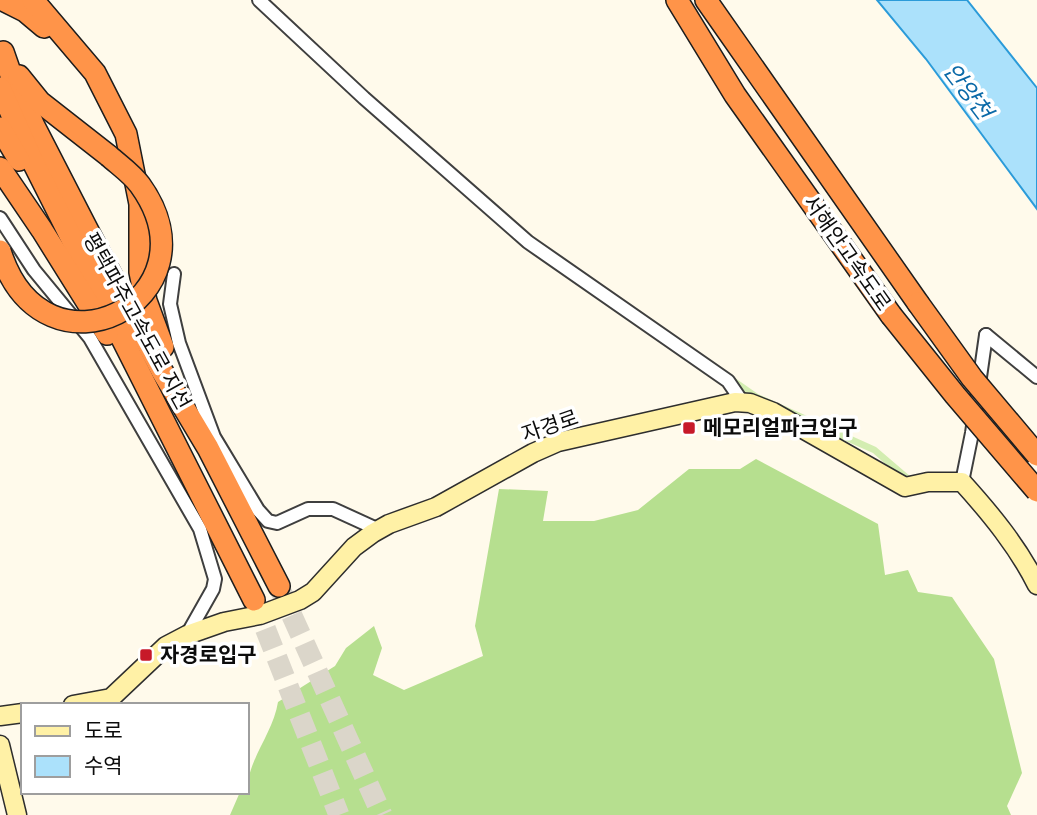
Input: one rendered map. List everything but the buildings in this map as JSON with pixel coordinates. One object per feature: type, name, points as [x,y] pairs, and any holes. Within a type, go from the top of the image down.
[{"type":"highway","points":[[3,0],[25,11],[95,73]]},
{"type":"highway","points":[[33,0],[95,73],[126,134],[140,204],[140,272],[146,301],[156,333],[208,447]]},
{"type":"highway","points":[[660,0],[735,95]]},
{"type":"highway","name":"서해안고속도로","points":[[677,0],[735,95],[891,315],[1037,491]]},
{"type":"highway","name":"서해안고속도로","points":[[706,0],[972,378],[1037,456]]},
{"type":"highway","points":[[711,0],[731,33]]},
{"type":"highway","points":[[0,251],[4,265],[19,292],[37,308],[55,317],[86,323],[116,314],[130,306],[150,284],[161,251],[160,227],[141,186],[109,156],[40,102],[1,48]]},
{"type":"highway","name":"평택파주고속도로 지선","points":[[1,48],[34,126],[88,231],[162,371],[208,447],[279,586]]},
{"type":"highway","name":"평택파주고속도로 지선","points":[[0,88],[32,160],[254,600]]},
{"type":"highway","points":[[0,128],[55,220],[75,242]]},
{"type":"highway","points":[[0,168],[42,230],[185,459]]},
{"type":"street","points":[[259,0],[528,242],[728,381],[743,403]]},
{"type":"street","points":[[0,218],[34,270],[95,336],[200,529],[215,579],[213,589],[187,635]]},
{"type":"street","points":[[174,274],[170,304],[178,343],[214,437],[258,510],[268,522],[277,523],[309,509],[333,509],[379,530]]},
{"type":"street","points":[[156,307],[170,304]]},
{"type":"street","points":[[1037,377],[986,335],[962,482],[1024,559],[1037,585]]},
{"type":"street","name":"자경로","points":[[85,703],[111,698],[166,646],[187,635],[223,622],[260,615],[300,600],[313,592],[354,547],[379,530],[436,507],[558,442],[735,402],[774,412],[905,487],[928,482],[962,482]]},
{"type":"street","points":[[0,716],[21,713]]},
{"type":"street","points":[[0,745],[17,815]]},
{"type":"green space","points":[[537,240],[758,394],[876,447],[918,483],[901,478],[873,453],[762,404],[742,392],[533,247]]},
{"type":"green space","points":[[756,459],[878,524],[885,575],[908,570],[918,592],[952,597],[994,659],[1022,773],[1007,806],[1011,815],[230,815],[239,794],[248,794],[251,769],[271,725],[278,702],[335,666],[346,648],[374,626],[382,648],[373,675],[404,690],[483,656],[475,626],[499,489],[548,491],[543,521],[594,521],[638,510],[689,469],[740,469]]},
{"type":"water","name":"안양천","points":[[877,0],[967,0],[1037,88],[1037,209],[926,59]]},
{"type":"tunnel","points":[[279,587],[382,815]]},
{"type":"tunnel","points":[[254,600],[339,815]]},
{"type":"place","name":"메모리얼파크입구","points":[[689,428]]},
{"type":"place","name":"자경로입구","points":[[146,655]]}]
